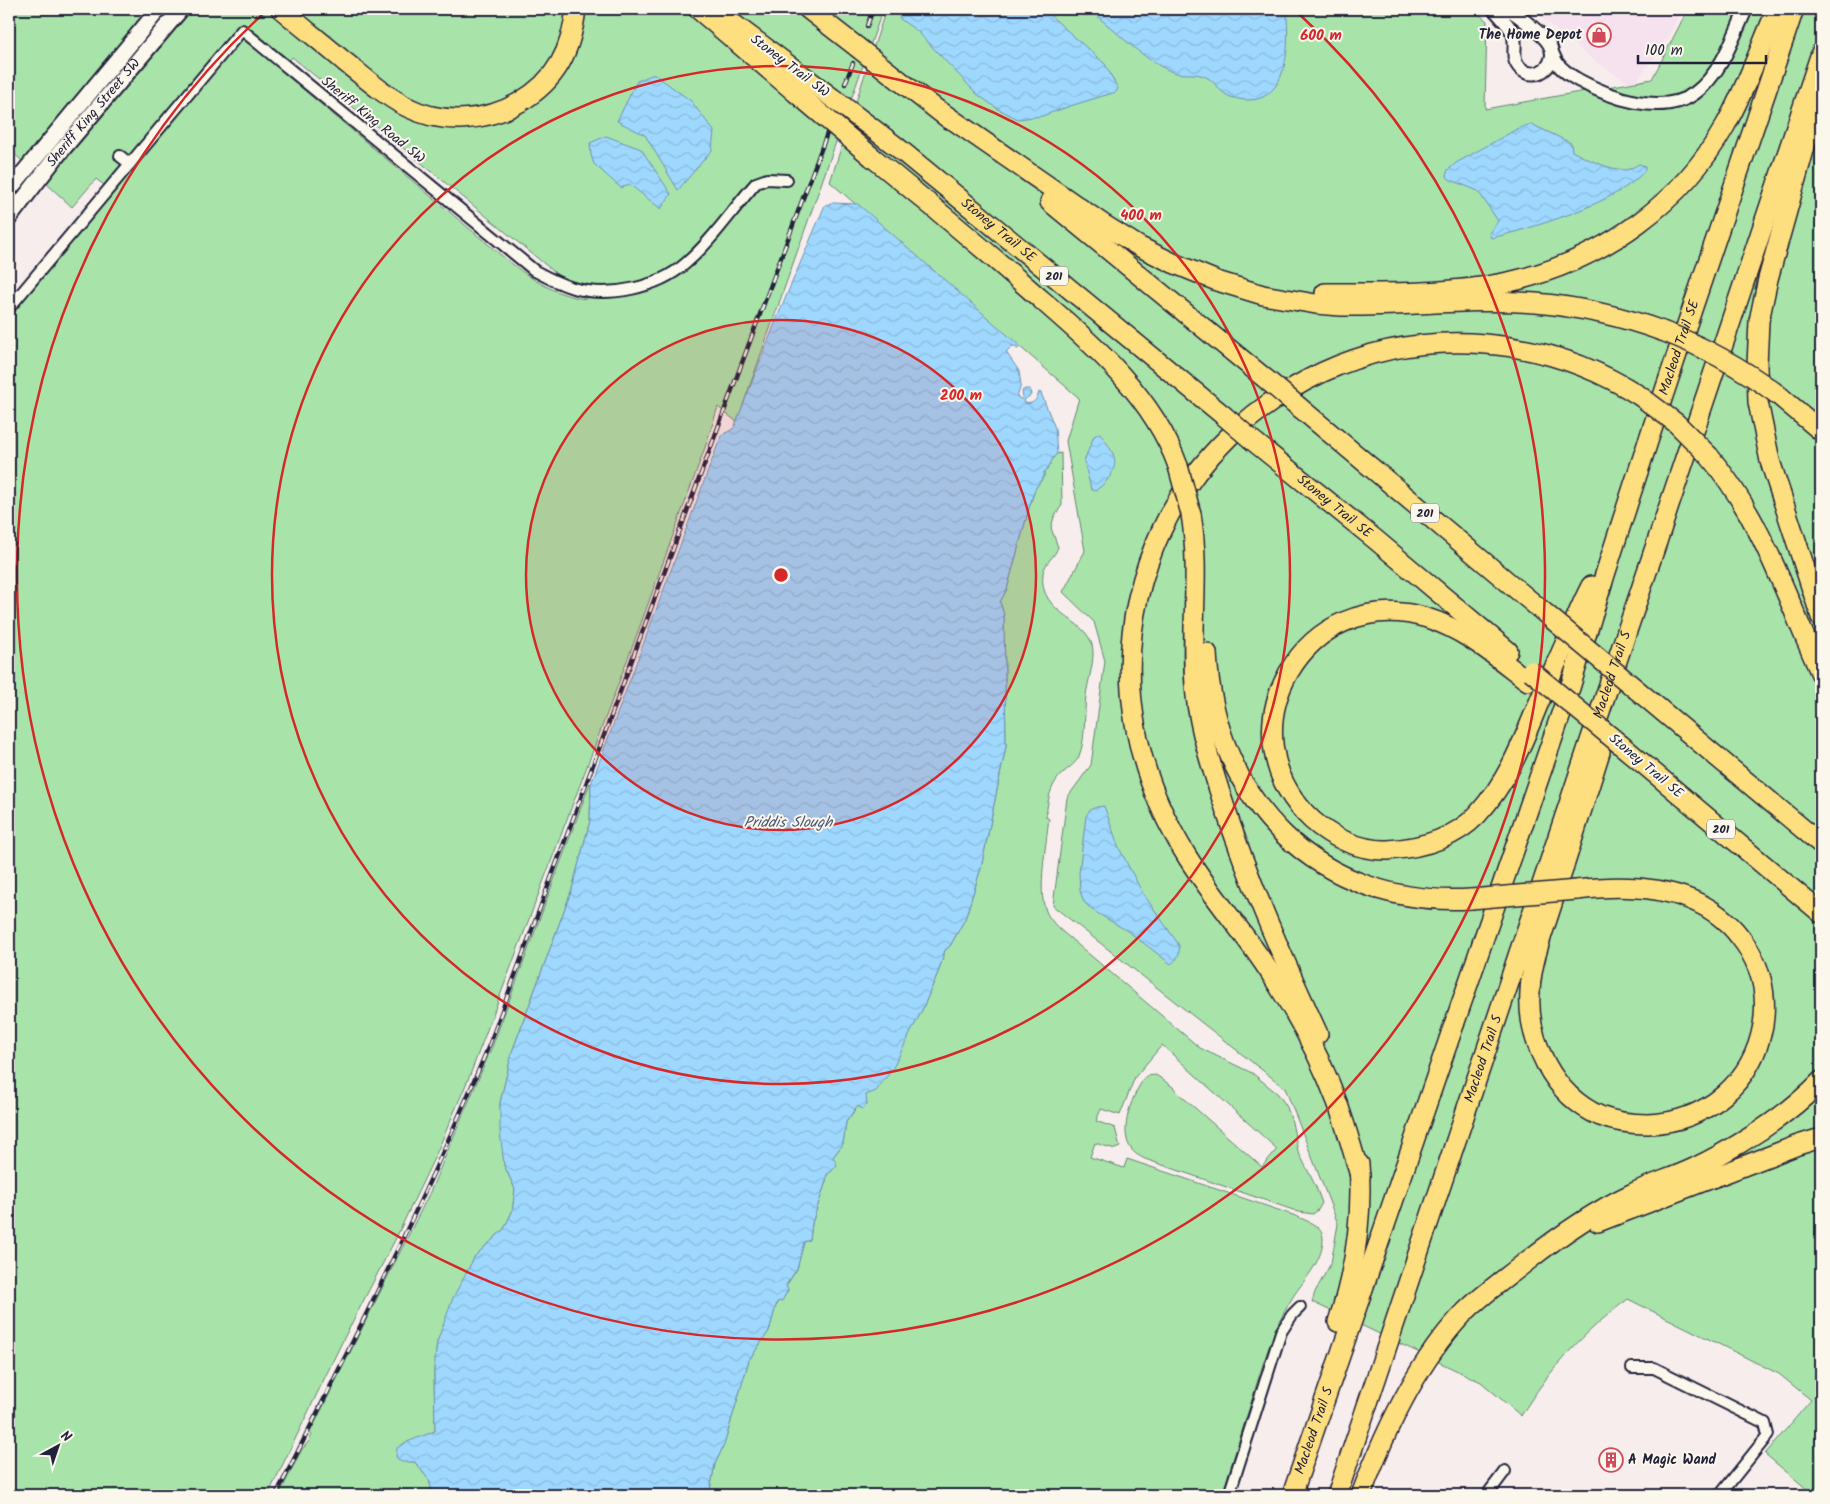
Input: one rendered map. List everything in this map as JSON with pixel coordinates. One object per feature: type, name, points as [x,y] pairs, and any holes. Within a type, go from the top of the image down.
[{"type":"highway","points":[[281,9],[373,84],[407,107],[433,116],[471,119],[512,107],[536,93],[546,83],[558,68],[567,48],[574,27],[576,9]]},
{"type":"highway","points":[[286,9],[304,28]]},
{"type":"highway","points":[[698,9],[801,85],[872,157],[991,255],[1089,342],[1134,390],[1146,406],[1167,441],[1178,466],[1200,551],[1203,572],[1208,677],[1213,708],[1222,740],[1233,764],[1255,802],[1281,832],[1305,853],[1328,867],[1373,888],[1409,897],[1471,899],[1577,890],[1622,886],[1685,897],[1715,912],[1730,924],[1751,954],[1764,986],[1765,1016],[1758,1048],[1751,1063],[1722,1098],[1695,1115],[1658,1124],[1635,1124],[1600,1116],[1583,1106],[1557,1083],[1543,1060],[1533,1031],[1529,993],[1538,950],[1616,702],[1628,656],[1631,623],[1821,52]]},
{"type":"highway","name":"Stoney Trail SW","points":[[714,9],[801,85],[843,106]]},
{"type":"highway","name":"201","points":[[808,9],[940,111],[1267,380],[1821,844]]},
{"type":"highway","points":[[1217,281],[1270,289],[1322,293],[1410,292],[1456,289],[1521,280],[1585,256],[1614,241],[1638,224],[1663,202],[1694,170],[1724,128],[1737,103],[1777,9]]},
{"type":"highway","name":"Macleod Trail SE","points":[[1570,688],[1605,574],[1794,9]]},
{"type":"highway","points":[[1821,90],[1768,279],[1759,321],[1757,365],[1758,402],[1770,461],[1821,617]]},
{"type":"highway","name":"Stoney Trail SE","points":[[843,106],[886,138],[1376,540],[1530,676],[1603,730],[1821,913]]},
{"type":"highway","points":[[940,111],[1123,237],[1172,263],[1217,281],[1289,300],[1340,306],[1534,303],[1622,317],[1662,331],[1714,354],[1752,376],[1777,394],[1821,431]]},
{"type":"highway","points":[[1360,1176],[1336,1100],[1310,1044],[1267,968],[1204,881],[1178,841],[1148,777],[1140,747],[1133,714],[1130,655],[1134,614],[1148,560],[1162,528],[1182,493],[1206,460],[1252,415],[1287,391],[1322,372],[1350,361],[1388,350],[1431,344],[1470,342],[1503,345],[1569,361],[1606,376],[1640,396],[1676,423],[1709,456],[1733,487],[1753,519],[1821,674]]},
{"type":"highway","points":[[1192,520],[1196,572],[1195,685],[1203,735],[1229,821],[1254,891],[1281,955],[1330,1059],[1342,1092],[1354,1133],[1360,1176],[1360,1211],[1356,1252],[1325,1371],[1312,1438]]},
{"type":"highway","points":[[1530,676],[1469,637],[1426,618],[1389,613],[1367,615],[1346,622],[1327,632],[1309,645],[1294,663],[1277,695],[1273,719],[1273,741],[1280,775],[1290,795],[1314,821],[1336,837],[1358,846],[1382,850],[1404,849],[1426,844],[1453,833],[1475,816],[1496,792],[1511,768],[1590,587],[1605,574]]},
{"type":"highway","name":"Macleod Trail S","points":[[1337,1495],[1631,623]]},
{"type":"highway","name":"Macleod Trail S","points":[[1292,1495],[1570,688]]},
{"type":"highway","points":[[1361,1495],[1376,1455],[1395,1415],[1423,1366],[1463,1315],[1535,1255],[1605,1206],[1694,1168],[1748,1138],[1772,1122],[1821,1081]]},
{"type":"highway","points":[[1535,1255],[1600,1221],[1798,1145],[1821,1138]]},
{"type":"main road","name":"Sheriff King Street SW","points":[[9,190],[159,9]]},
{"type":"main road","name":"Sheriff King Street SW","points":[[9,218],[56,158],[182,9]]},
{"type":"street","points":[[1494,9],[1513,34],[1515,61],[1522,70],[1532,74],[1545,70],[1550,62],[1552,53]]},
{"type":"street","points":[[1508,9],[1549,43],[1557,63],[1563,69],[1590,87],[1624,100],[1667,104],[1694,94],[1706,82],[1722,61],[1746,9]]},
{"type":"street","name":"Sheriff King Road SW","points":[[9,308],[242,30],[535,271],[554,282],[574,288],[594,292],[612,292],[644,284],[670,274],[696,253],[756,183],[767,179],[787,180]]},
{"type":"street","points":[[120,156],[130,164]]},
{"type":"street","points":[[1229,1495],[1279,1339],[1285,1324],[1300,1307]]},
{"type":"street","points":[[1632,1368],[1654,1368],[1765,1424],[1768,1435],[1720,1495]]},
{"type":"street","points":[[1487,1495],[1506,1472]]},
{"type":"shaded area","points":[[1531,9],[1682,9],[1668,39],[1633,86],[1593,60]]},
{"type":"green space","points":[[9,9],[883,9],[737,422],[718,407],[636,637],[470,1075],[437,1152],[396,1238],[343,1340],[268,1495],[9,1495],[9,307],[108,188],[96,179],[72,207],[9,149]],"holes":[[[292,57],[586,298],[574,297],[551,289],[520,270],[280,70]]]},
{"type":"green space","points":[[886,9],[1473,9],[1487,21],[1485,109],[1652,79],[1688,9],[1821,9],[1821,1495],[1814,1495],[1765,1454],[1811,1400],[1779,1374],[1628,1299],[1597,1324],[1569,1352],[1543,1382],[1521,1416],[1481,1382],[1312,1302],[1315,1292],[1331,1263],[1338,1224],[1285,1088],[1053,906],[1067,798],[1091,765],[1105,661],[1094,622],[1063,592],[1085,551],[1066,441],[1079,398],[830,182]]},
{"type":"green space","points":[[1061,453],[1062,505],[1054,517],[1051,528],[1058,547],[1044,569],[1043,588],[1048,599],[1056,608],[1085,632],[1091,641],[1093,653],[1086,695],[1084,734],[1079,756],[1073,765],[1059,777],[1050,792],[1046,817],[1049,819],[1042,879],[1043,900],[1046,911],[1058,928],[1200,1048],[1252,1073],[1278,1094],[1287,1107],[1298,1151],[1322,1203],[1313,1214],[1299,1212],[1145,1159],[1133,1151],[1126,1133],[1128,1112],[1136,1092],[1146,1076],[1156,1075],[1173,1087],[1262,1167],[1277,1149],[1162,1045],[1135,1077],[1120,1115],[1101,1109],[1096,1121],[1115,1128],[1120,1147],[1115,1149],[1095,1143],[1090,1157],[1124,1168],[1127,1159],[1293,1215],[1320,1230],[1323,1240],[1322,1249],[1311,1272],[1291,1300],[1274,1335],[1222,1495],[709,1495],[715,1464],[724,1445],[749,1360],[769,1331],[777,1302],[782,1300],[788,1290],[786,1286],[797,1269],[804,1242],[810,1239],[812,1223],[827,1174],[833,1157],[843,1144],[846,1122],[905,1042],[923,1008],[945,950],[950,946],[965,919],[981,868],[1006,746],[1004,615],[1000,602],[1007,589],[1035,489],[1055,455]]},
{"type":"green space","points":[[590,783],[590,821],[572,889],[512,1052],[500,1103],[504,1165],[515,1189],[512,1212],[504,1229],[475,1256],[437,1342],[434,1370],[435,1431],[404,1443],[401,1461],[415,1462],[429,1480],[433,1495],[279,1495],[301,1451],[312,1435],[310,1433],[430,1192],[492,1047]]},
{"type":"water","points":[[897,9],[1043,9],[1105,64],[1118,89],[1116,92],[1042,116],[1018,119],[998,109],[977,94],[917,31],[900,19]]},
{"type":"water","points":[[1088,9],[1286,9],[1288,41],[1282,74],[1275,87],[1264,96],[1250,100],[1231,97],[1223,93],[1211,80],[1204,76],[1182,74],[1159,65],[1138,51]]},
{"type":"water","points":[[654,74],[691,101],[714,131],[712,150],[678,190],[645,135],[617,121],[637,81]]},
{"type":"water","points":[[1531,124],[1571,143],[1572,151],[1597,163],[1625,170],[1639,164],[1645,166],[1645,170],[1633,182],[1616,193],[1574,213],[1491,238],[1489,233],[1498,221],[1478,191],[1449,179],[1446,175],[1448,170],[1456,163],[1517,129]]},
{"type":"water","points":[[606,136],[641,149],[671,194],[661,209],[629,184],[621,188],[594,164],[590,143]]},
{"type":"water","name":"Priddis Slough","points":[[833,203],[858,204],[1020,346],[1018,349],[1012,346],[1006,352],[1019,371],[1021,385],[1017,397],[1023,398],[1022,391],[1030,389],[1031,395],[1024,400],[1025,403],[1032,403],[1036,400],[1039,392],[1041,393],[1055,428],[1057,454],[1035,489],[1007,589],[1000,602],[1004,615],[1006,746],[981,868],[965,919],[950,946],[945,950],[923,1008],[893,1068],[876,1091],[866,1095],[867,1105],[863,1109],[857,1106],[846,1122],[843,1144],[833,1157],[837,1165],[827,1174],[812,1223],[810,1240],[804,1242],[797,1269],[786,1285],[788,1290],[782,1301],[777,1302],[769,1331],[749,1360],[724,1445],[715,1464],[709,1495],[433,1495],[429,1480],[415,1462],[401,1462],[396,1457],[397,1448],[435,1431],[434,1370],[437,1342],[453,1298],[475,1256],[504,1229],[512,1212],[515,1189],[504,1165],[500,1131],[500,1103],[512,1052],[572,889],[590,821],[591,784],[721,436],[734,428],[779,313],[825,205]]},
{"type":"water","points":[[1100,433],[1112,451],[1115,462],[1110,477],[1095,491],[1091,489],[1084,461],[1094,436]]},
{"type":"water","points":[[1104,806],[1119,848],[1142,892],[1179,945],[1178,956],[1171,964],[1129,932],[1092,910],[1084,902],[1080,891],[1079,873],[1086,816],[1093,808]]},
{"type":"railway","points":[[867,26],[873,9]]},
{"type":"railway","points":[[845,84],[853,63]]},
{"type":"railway","points":[[276,1495],[414,1215],[490,1043],[829,128]]},
{"type":"place","name":"The Home Depot","points":[[1599,35]]},
{"type":"place","name":"A Magic Wand","points":[[1611,1460]]}]
